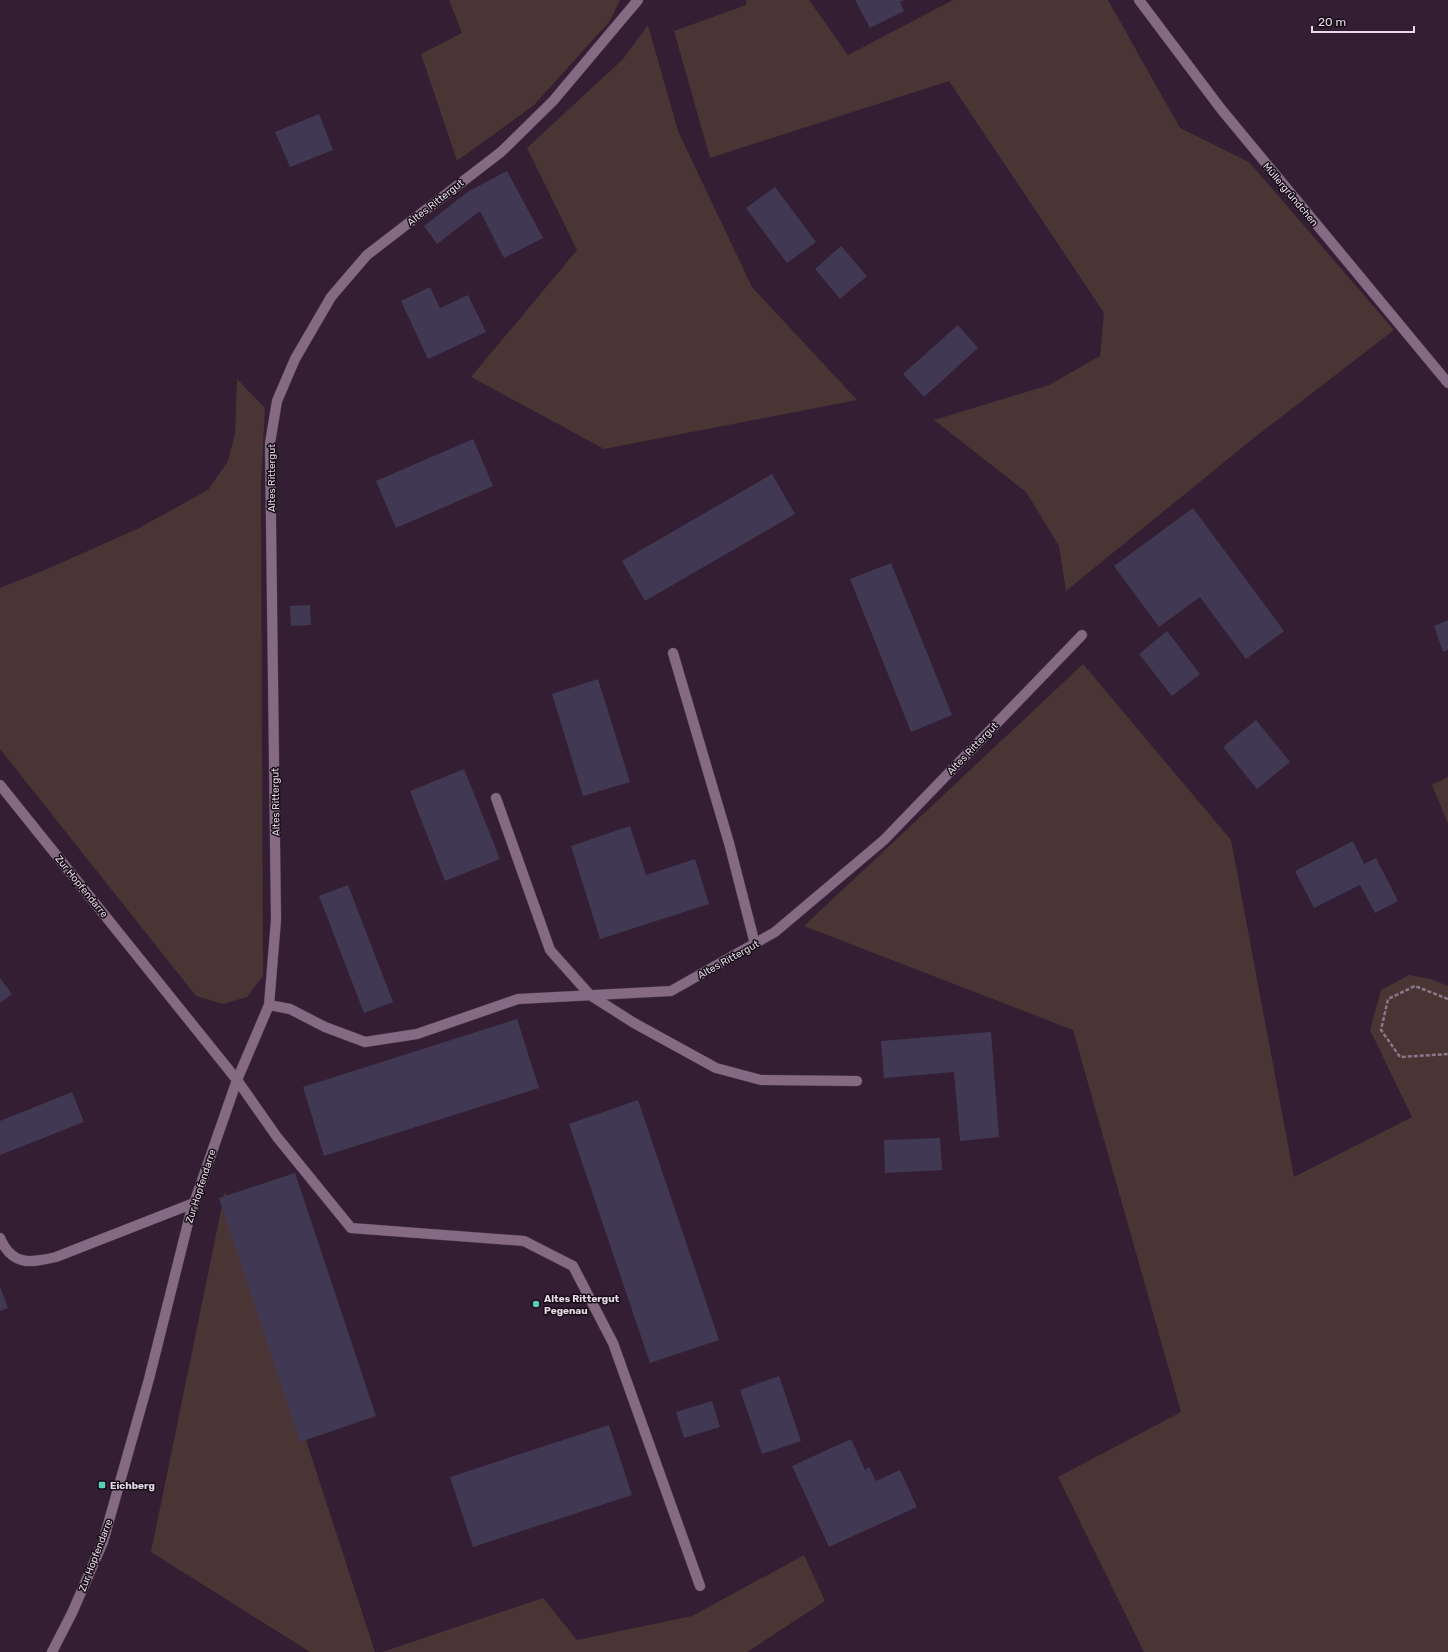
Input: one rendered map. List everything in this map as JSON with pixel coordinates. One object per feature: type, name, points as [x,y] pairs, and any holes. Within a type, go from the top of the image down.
[{"type":"street","name":"Altes Rittergut","points":[[237,1080],[269,1005],[276,920],[270,443],[277,401],[296,359],[331,296],[368,255],[501,152],[553,101],[638,0]]},
{"type":"street","name":"Müllergründchen","points":[[1139,0],[1221,109],[1448,384]]},
{"type":"street","name":"Altes Rittergut","points":[[269,1005],[290,1009],[325,1027],[365,1042],[417,1034],[518,1000],[671,991],[775,932],[884,840],[1082,635]]},
{"type":"street","points":[[673,653],[729,843],[755,944]]},
{"type":"street","name":"Zur Hopfendarre","points":[[0,785],[237,1080],[194,1203],[149,1379],[102,1542],[72,1613],[52,1652]]},
{"type":"street","points":[[496,798],[550,950],[590,995],[634,1024],[716,1068],[761,1080],[857,1081]]},
{"type":"street","points":[[237,1080],[277,1137],[352,1228],[524,1240],[573,1266],[613,1343],[700,1586]]},
{"type":"street","points":[[0,1238],[4,1248],[18,1260],[37,1262],[56,1257],[194,1203]]},
{"type":"path","points":[[1448,999],[1416,986],[1388,999],[1381,1030],[1400,1057],[1448,1054]]},
{"type":"shaded area","points":[[449,0],[620,0],[610,21],[534,105],[457,161],[421,54],[462,33]]},
{"type":"shaded area","points":[[746,0],[809,0],[848,55],[953,0],[1108,0],[1180,128],[1249,162],[1394,330],[1250,441],[1066,591],[1059,546],[1026,492],[934,420],[1049,385],[1100,356],[1104,313],[949,81],[710,158],[674,31],[746,5]]},
{"type":"shaded area","points":[[648,25],[678,131],[752,287],[857,400],[604,449],[471,377],[577,250],[527,148],[623,59]]},
{"type":"shaded area","points":[[237,379],[265,408],[261,486],[263,976],[247,997],[223,1004],[196,996],[0,749],[0,588],[52,567],[139,528],[208,490],[228,461],[235,434]]},
{"type":"shaded area","points":[[1083,664],[1231,840],[1294,1177],[1412,1117],[1370,1030],[1381,990],[1409,975],[1431,979],[1448,986],[1448,1652],[1144,1652],[1058,1477],[1181,1412],[1073,1030],[804,926]]},
{"type":"shaded area","points":[[1448,777],[1448,824],[1432,785]]},
{"type":"shaded area","points":[[225,1191],[375,1652],[310,1652],[151,1552]]},
{"type":"shaded area","points":[[804,1555],[825,1601],[747,1652],[382,1652],[543,1598],[577,1640],[692,1616]]},
{"type":"building","points":[[855,0],[904,0],[900,2],[904,11],[870,28]]},
{"type":"building","points":[[319,114],[333,150],[290,167],[275,132]]},
{"type":"building","points":[[507,171],[543,238],[504,258],[480,211],[437,244],[424,226],[469,191]]},
{"type":"building","points":[[775,187],[816,242],[787,263],[746,208]]},
{"type":"building","points":[[841,246],[867,276],[840,299],[815,269]]},
{"type":"building","points":[[430,287],[440,308],[468,295],[486,332],[428,359],[401,301]]},
{"type":"building","points":[[958,325],[978,348],[924,397],[903,374]]},
{"type":"building","points":[[473,439],[493,486],[396,528],[376,481]]},
{"type":"building","points":[[772,474],[795,514],[645,601],[622,561]]},
{"type":"building","points":[[1193,508],[1284,631],[1246,659],[1200,597],[1159,627],[1114,566]]},
{"type":"building","points":[[891,563],[952,715],[911,732],[850,579]]},
{"type":"building","points":[[310,605],[311,625],[291,626],[290,606]]},
{"type":"building","points":[[1448,620],[1448,650],[1443,652],[1434,626]]},
{"type":"building","points":[[1167,631],[1200,674],[1172,696],[1139,654]]},
{"type":"building","points":[[598,679],[630,782],[583,796],[552,694]]},
{"type":"building","points":[[1256,720],[1290,762],[1257,789],[1223,747]]},
{"type":"building","points":[[464,769],[500,859],[445,881],[410,791]]},
{"type":"building","points":[[630,826],[646,875],[695,859],[709,904],[600,939],[571,846]]},
{"type":"building","points":[[1353,841],[1364,864],[1376,858],[1398,901],[1375,913],[1360,885],[1314,908],[1295,871]]},
{"type":"building","points":[[348,885],[393,1002],[364,1013],[319,896]]},
{"type":"building","points":[[0,978],[12,994],[0,1003]]},
{"type":"building","points":[[517,1019],[539,1088],[324,1156],[303,1087]]},
{"type":"building","points":[[991,1032],[999,1137],[960,1141],[954,1072],[884,1078],[881,1041]]},
{"type":"building","points":[[72,1092],[84,1122],[0,1155],[0,1121]]},
{"type":"building","points":[[638,1100],[719,1340],[650,1363],[569,1124]]},
{"type":"building","points":[[940,1138],[942,1170],[885,1173],[884,1140]]},
{"type":"building","points":[[295,1173],[376,1416],[300,1442],[219,1198]]},
{"type":"building","points":[[0,1286],[8,1308],[0,1311]]},
{"type":"building","points":[[779,1376],[801,1441],[762,1454],[740,1390]]},
{"type":"building","points":[[712,1401],[720,1427],[684,1438],[676,1412]]},
{"type":"building","points":[[609,1425],[632,1495],[473,1547],[450,1477]]},
{"type":"building","points":[[851,1439],[865,1470],[869,1467],[876,1481],[900,1470],[917,1507],[829,1547],[792,1466]]},
{"type":"place","name":"Altes Rittergut Pegenau","points":[[536,1304]]},
{"type":"place","name":"Eichberg","points":[[102,1485]]}]
